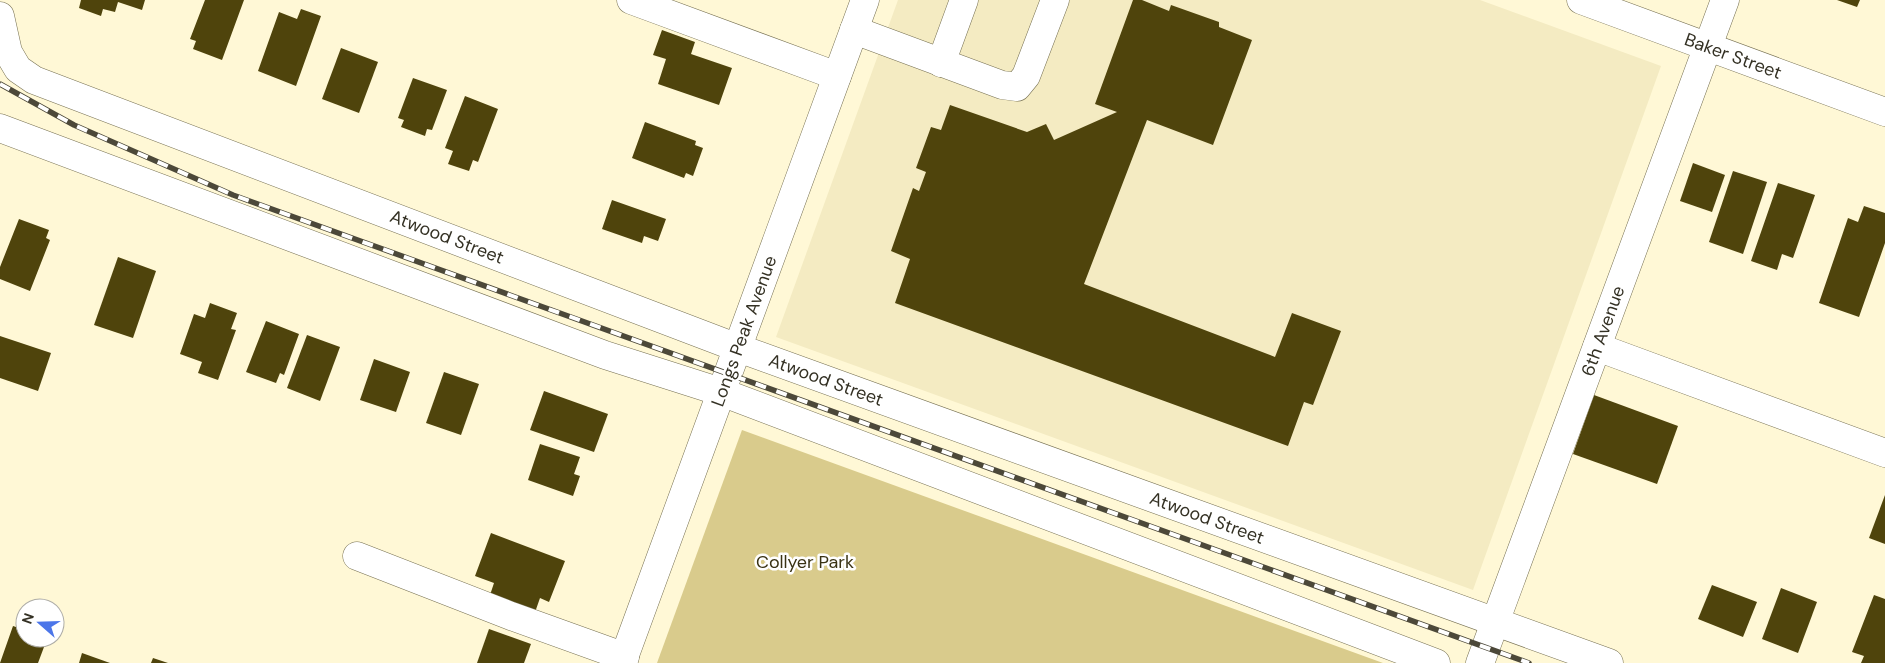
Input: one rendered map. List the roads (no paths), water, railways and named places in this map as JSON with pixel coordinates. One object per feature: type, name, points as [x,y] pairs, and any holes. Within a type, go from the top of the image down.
[{"type":"street","points":[[631,0],[838,76]]},
{"type":"street","name":"Longs Peak Avenue","points":[[623,660],[865,0]]},
{"type":"street","points":[[941,63],[964,0]]},
{"type":"street","points":[[854,30],[1002,85],[1017,87],[1026,76],[1055,0]]},
{"type":"street","name":"Baker Street","points":[[1581,0],[1885,112]]},
{"type":"street","name":"6th Avenue","points":[[1480,663],[1725,0]]},
{"type":"street","name":"Atwood Street","points":[[0,16],[8,52],[18,69],[34,80],[738,348],[1609,663]]},
{"type":"street","points":[[0,128],[606,355],[721,392],[1436,663]]},
{"type":"street","points":[[1597,347],[1885,453]]},
{"type":"street","points":[[357,556],[623,660]]},
{"type":"railway","points":[[0,84],[74,125],[233,195],[1529,663]]},
{"type":"park label","name":"Collyer Park","points":[[805,562]]}]
